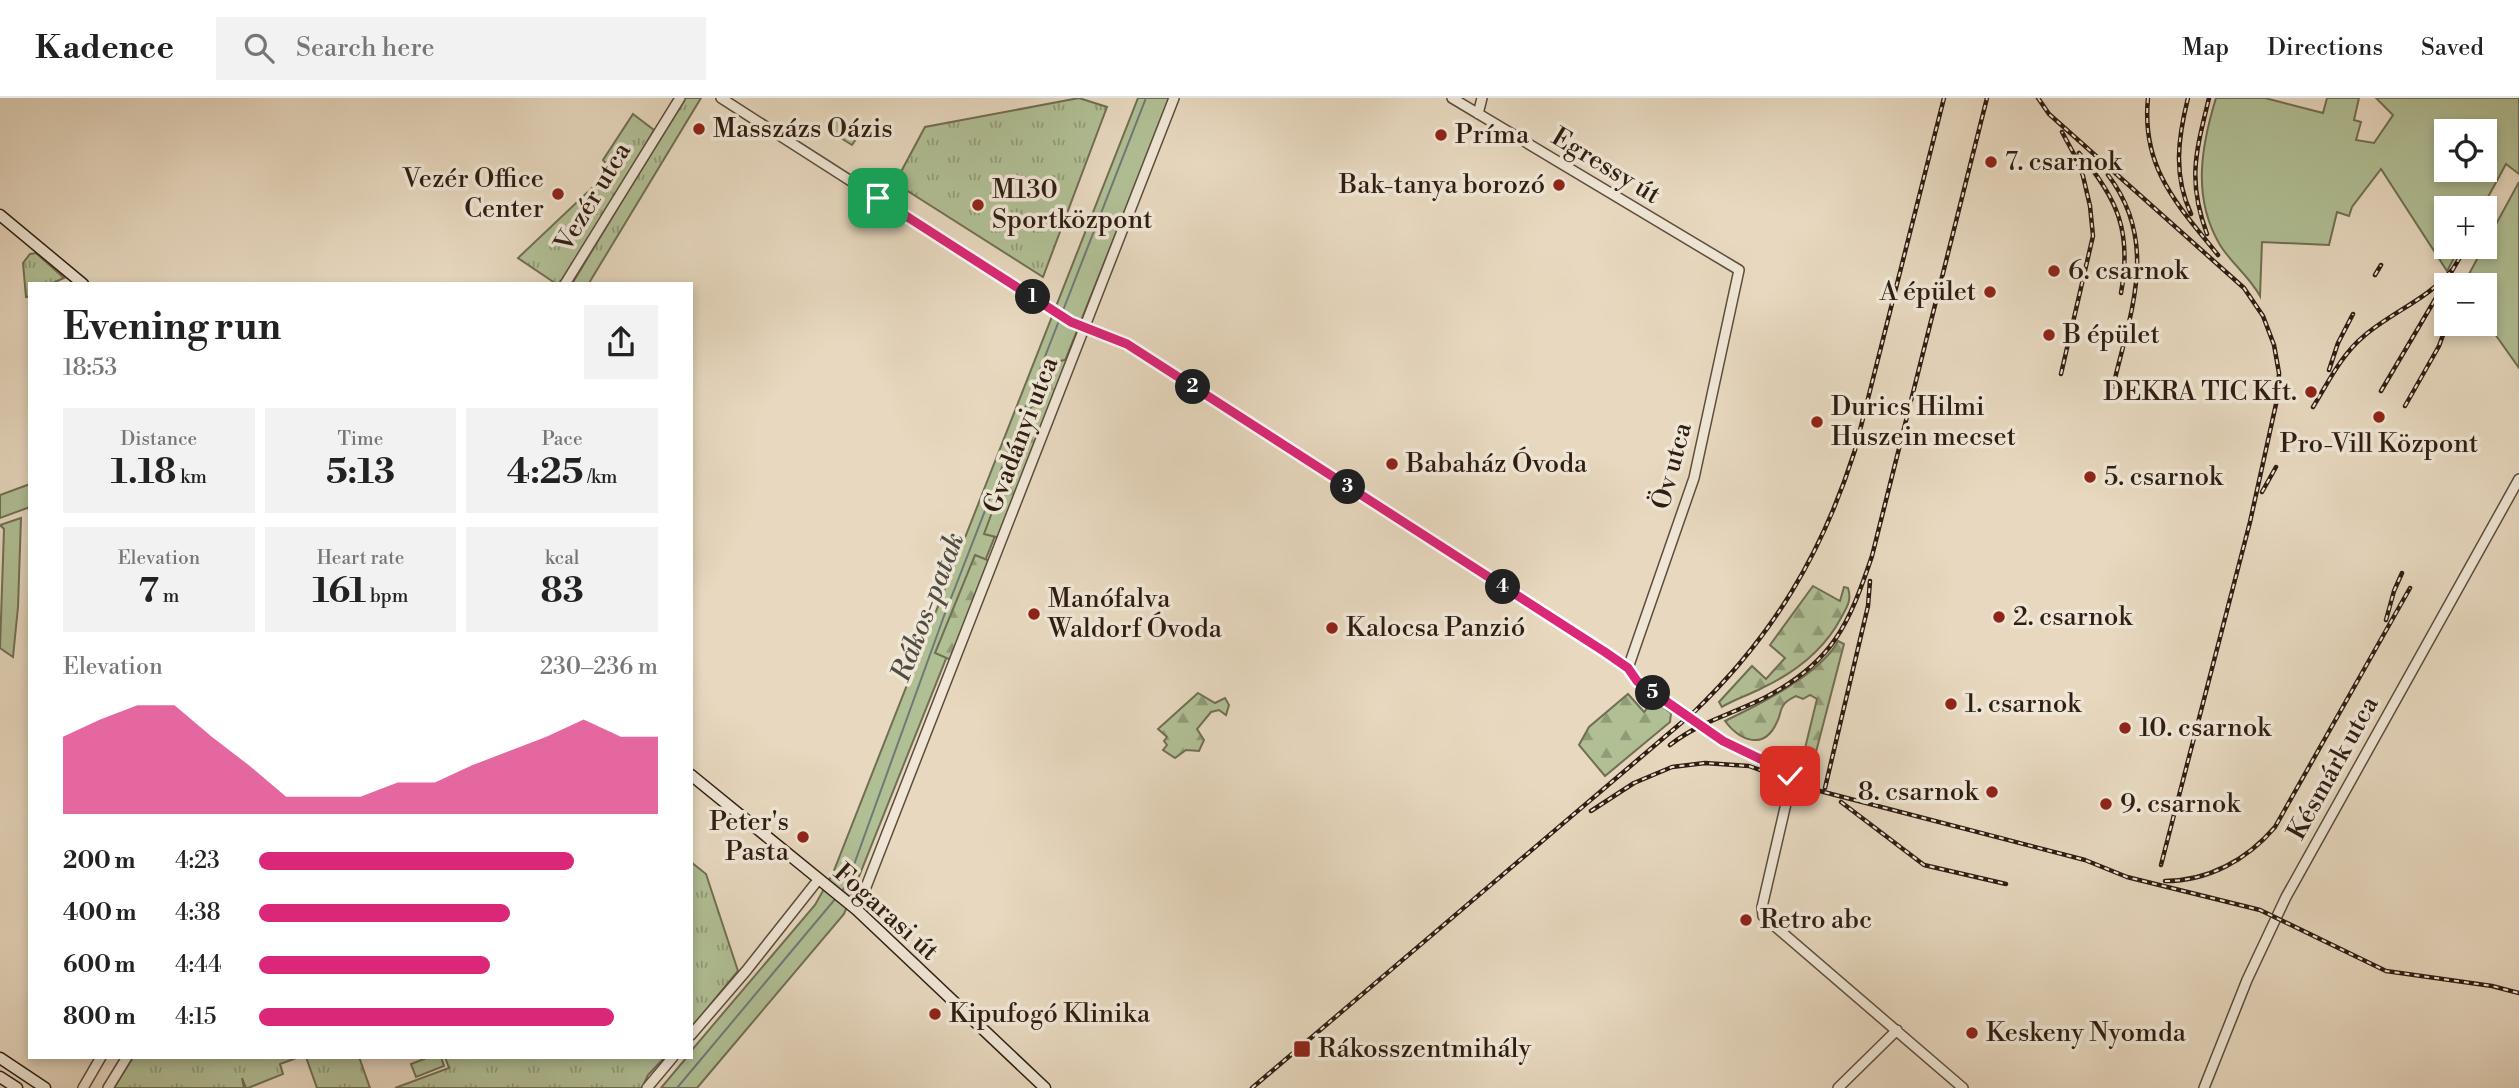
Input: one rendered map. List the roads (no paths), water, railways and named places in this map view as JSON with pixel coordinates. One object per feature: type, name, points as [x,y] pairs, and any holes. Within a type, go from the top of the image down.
[{"type":"main road","points":[[0,215],[81,282]]},
{"type":"main road","name":"Fogarasi út","points":[[693,777],[857,911],[1045,1088]]},
{"type":"main road","points":[[0,1058],[45,1088]]},
{"type":"main road","points":[[0,1077],[17,1088]]},
{"type":"street","name":"Vezér utca","points":[[566,282],[680,98]]},
{"type":"street","points":[[721,98],[1071,322],[1127,344],[1628,668],[1637,681],[1716,737],[1785,771],[1791,782],[1763,916],[1963,1088]]},
{"type":"street","name":"Gvadányi utca","points":[[857,911],[1174,98]]},
{"type":"street","name":"Egressy út","points":[[1452,98],[1739,270]]},
{"type":"street","points":[[1478,114],[1482,98]]},
{"type":"street","name":"Öv utca","points":[[1628,668],[1694,478],[1739,270]]},
{"type":"street","name":"Késmárk utca","points":[[2204,1088],[2247,980],[2286,897],[2519,479]]},
{"type":"street","points":[[693,1033],[818,880]]},
{"type":"street","points":[[841,898],[853,897],[867,887]]},
{"type":"street","points":[[1838,1088],[1896,1030]]},
{"type":"street","points":[[83,1088],[100,1059]]},
{"type":"street","points":[[108,1088],[126,1059]]},
{"type":"street","points":[[647,1088],[671,1059]]},
{"type":"waterway","name":"Rákos-patak","points":[[1062,313],[1146,98]]},
{"type":"waterway","name":"Rákos-patak","points":[[842,891],[847,884],[944,616],[1060,318]]},
{"type":"waterway","points":[[1013,440],[1021,445]]},
{"type":"waterway","name":"Rákos-patak","points":[[677,1088],[836,898]]},
{"type":"railway","points":[[1252,1088],[1694,712],[1748,654],[1771,623],[1792,592],[1827,524],[1855,450],[1944,98]]},
{"type":"railway","points":[[1670,745],[1693,730],[1789,684],[1823,655],[1846,621],[1872,556],[1987,98]]},
{"type":"railway","points":[[2038,98],[2049,114],[2244,288],[2263,316],[2274,345],[2279,373],[2278,395],[2250,522],[2161,865]]},
{"type":"railway","points":[[2148,98],[2147,123],[2156,165],[2176,201],[2218,255]]},
{"type":"railway","points":[[2188,98],[2179,156],[2182,185],[2191,214]]},
{"type":"railway","points":[[2207,234],[2195,181],[2197,151],[2209,98]]},
{"type":"railway","points":[[2061,374],[2093,236],[2083,176],[2062,132]]},
{"type":"railway","points":[[2079,153],[2104,186],[2119,217],[2125,252],[2121,293]]},
{"type":"railway","points":[[2108,175],[2124,201],[2133,226],[2137,252],[2133,305],[2113,387]]},
{"type":"railway","points":[[2381,391],[2459,259]]},
{"type":"railway","points":[[2375,275],[2381,265]]},
{"type":"railway","points":[[2313,407],[2356,344],[2375,327],[2432,289],[2452,270]]},
{"type":"railway","points":[[2329,370],[2338,343],[2353,314]]},
{"type":"railway","points":[[2405,406],[2443,336]]},
{"type":"railway","points":[[2262,492],[2276,467]]},
{"type":"railway","points":[[2386,620],[2402,573]]},
{"type":"railway","points":[[1825,788],[1868,606],[1870,581]]},
{"type":"railway","points":[[2165,881],[2196,877],[2226,866],[2252,849],[2275,827],[2410,588]]},
{"type":"railway","points":[[1591,811],[1634,783],[1672,767],[1705,763],[1749,766],[1816,790],[2085,860],[2127,877],[2260,910],[2386,971],[2492,986],[2519,993]]},
{"type":"railway","points":[[1841,802],[1924,865],[2006,884]]},
{"type":"place","name":"Masszázs Oázis","points":[[699,129]]},
{"type":"place","name":"Príma","points":[[1441,135]]},
{"type":"place","name":"7. csarnok","points":[[1991,162]]},
{"type":"place","name":"Bak-tanya borozó","points":[[1559,185]]},
{"type":"place","name":"Vezér Office Center","points":[[558,194]]},
{"type":"place","name":"M130 Sportközpont","points":[[978,205]]},
{"type":"place","name":"6. csarnok","points":[[2054,271]]},
{"type":"place","name":"A épület","points":[[1990,292]]},
{"type":"place","name":"B épület","points":[[2049,335]]},
{"type":"place","name":"DEKRA TIC Kft.","points":[[2311,392]]},
{"type":"place","name":"Pro-Vill Központ","points":[[2379,417]]},
{"type":"place","name":"Durics Hilmi Huszein mecset","points":[[1817,422]]},
{"type":"place","name":"Babaház Óvoda","points":[[1392,464]]},
{"type":"place","name":"5. csarnok","points":[[2090,477]]},
{"type":"place","name":"Manófalva Waldorf Óvoda","points":[[1034,614]]},
{"type":"place","name":"2. csarnok","points":[[1999,617]]},
{"type":"place","name":"Kalocsa Panzió","points":[[1332,628]]},
{"type":"place","name":"1. csarnok","points":[[1951,704]]},
{"type":"place","name":"10. csarnok","points":[[2125,728]]},
{"type":"place","name":"8. csarnok","points":[[1992,792]]},
{"type":"place","name":"9. csarnok","points":[[2106,804]]},
{"type":"place","name":"Peter's Pasta","points":[[803,837]]},
{"type":"place","name":"Retro abc","points":[[1746,920]]},
{"type":"place","name":"Kipufogó Klinika","points":[[935,1014]]},
{"type":"place","name":"Keskeny Nyomda","points":[[1972,1033]]},
{"type":"place","name":"Rákosszentmihály","points":[[1302,1049]]}]
